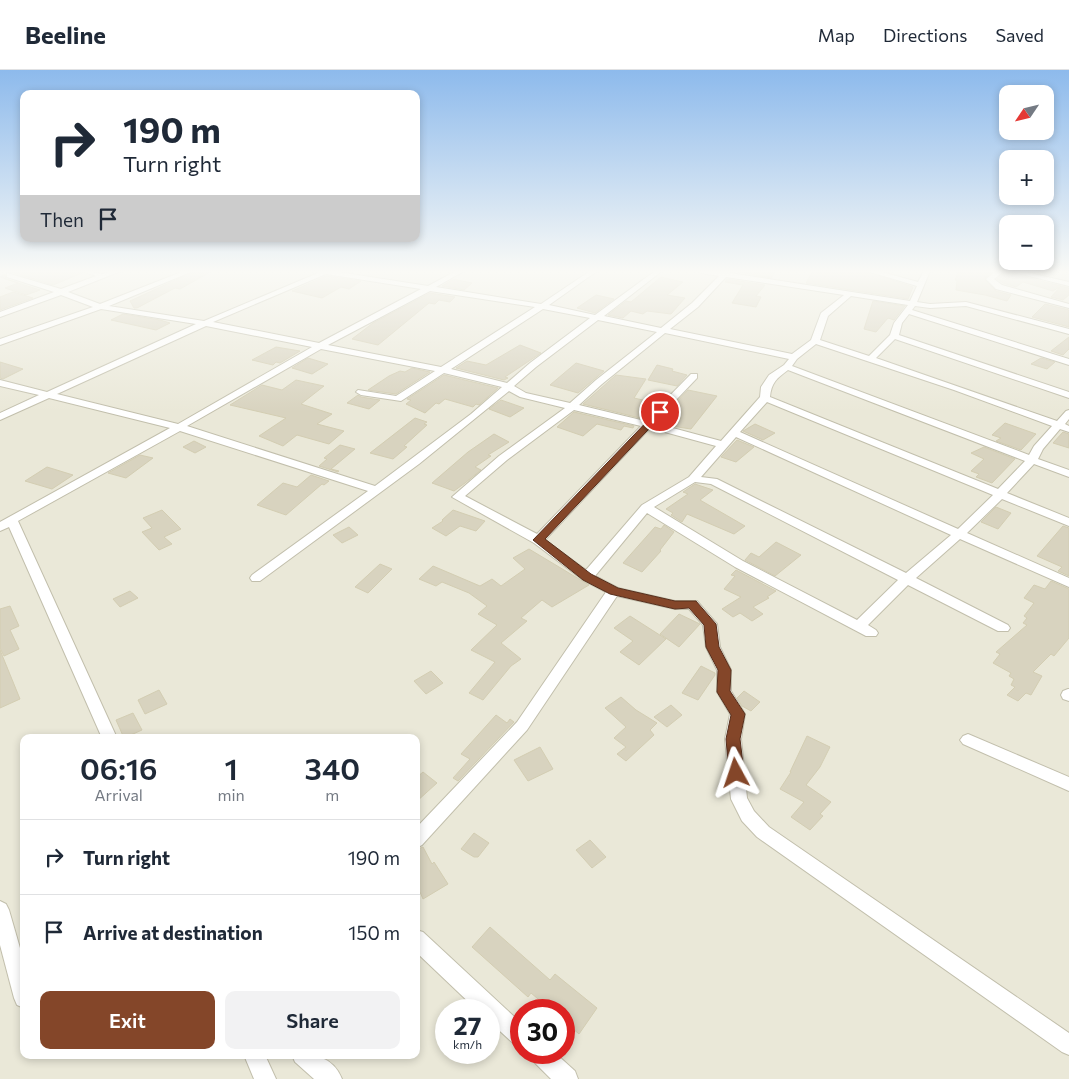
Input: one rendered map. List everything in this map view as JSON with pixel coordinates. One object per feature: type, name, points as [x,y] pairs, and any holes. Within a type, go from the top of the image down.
[{"type":"street","points":[[0,342],[66,318]]},
{"type":"street","points":[[174,318],[443,369],[509,386],[518,394],[649,425],[723,446]]},
{"type":"street","points":[[0,417],[215,318]]},
{"type":"street","points":[[0,527],[373,318]]},
{"type":"street","points":[[361,392],[398,399],[522,318]]},
{"type":"street","points":[[256,578],[377,490],[466,422],[534,365],[596,318]]},
{"type":"street","points":[[603,318],[794,357]]},
{"type":"street","points":[[679,318],[599,382],[572,407],[503,458],[458,497],[538,540],[587,577],[614,591],[675,605],[692,604],[710,624],[713,647],[724,670],[724,692],[738,714],[733,739],[739,799],[748,816],[763,832],[1069,1045]]},
{"type":"street","points":[[587,577],[646,507],[693,479],[736,433],[765,398],[766,387],[772,377],[787,368],[794,357],[815,341],[823,318]]},
{"type":"street","points":[[872,359],[894,336],[898,322],[901,318]]},
{"type":"street","points":[[930,318],[1069,362]]},
{"type":"street","points":[[1018,318],[1069,332]]},
{"type":"street","points":[[894,336],[1069,395]]},
{"type":"street","points":[[815,341],[872,359],[1064,427]]},
{"type":"street","points":[[787,368],[1069,474]]},
{"type":"street","points":[[538,540],[694,376]]},
{"type":"street","points":[[0,383],[179,427],[377,490]]},
{"type":"street","points":[[765,398],[1069,522]]},
{"type":"street","points":[[859,626],[1000,494],[1032,460],[1038,448],[1064,427],[1069,413]]},
{"type":"street","points":[[736,433],[1069,583]]},
{"type":"street","points":[[693,479],[713,481],[1003,628]]},
{"type":"street","points":[[646,507],[739,564],[872,633]]},
{"type":"street","points":[[12,520],[108,734]]},
{"type":"street","points":[[420,836],[522,726],[614,591]]},
{"type":"street","points":[[968,740],[1069,784]]},
{"type":"street","points":[[0,910],[20,983]]},
{"type":"street","points":[[420,943],[510,1027]]},
{"type":"street","points":[[256,1059],[265,1079]]},
{"type":"street","points":[[307,1059],[331,1079]]},
{"type":"street","points":[[551,1064],[567,1079]]},
{"type":"shaded area","points":[[0,318],[1069,318],[1069,1079],[0,1079]]},
{"type":"building","points":[[115,318],[148,318],[170,323],[156,330],[111,320]]},
{"type":"building","points":[[382,318],[411,318],[378,345],[352,339]]},
{"type":"building","points":[[868,318],[888,318],[876,332],[864,329]]},
{"type":"building","points":[[1036,318],[1069,318],[1069,327]]},
{"type":"building","points":[[1069,337],[1069,349],[1063,355],[1051,351]]},
{"type":"building","points":[[520,345],[541,353],[505,377],[508,378],[504,380],[456,368],[467,361],[486,365]]},
{"type":"building","points":[[276,347],[300,351],[273,365],[252,360]]},
{"type":"building","points":[[308,358],[328,364],[312,374],[292,368]]},
{"type":"building","points":[[1041,358],[1055,362],[1047,369],[1031,364]]},
{"type":"building","points":[[0,362],[23,369],[3,379],[0,378]]},
{"type":"building","points":[[576,363],[604,371],[578,393],[550,385]]},
{"type":"building","points":[[657,365],[687,375],[677,386],[648,380]]},
{"type":"building","points":[[412,368],[430,372],[396,394],[368,390],[389,376]]},
{"type":"building","points":[[444,375],[498,388],[479,405],[476,404],[473,407],[445,399],[439,404],[436,403],[425,413],[406,404],[411,400],[407,399]]},
{"type":"building","points":[[616,375],[646,379],[634,398],[651,402],[640,418],[583,404]]},
{"type":"building","points":[[296,380],[324,386],[301,404],[332,414],[317,424],[344,431],[329,444],[297,435],[283,446],[259,436],[286,418],[230,405],[262,385],[282,390]]},
{"type":"building","points":[[688,390],[717,396],[691,429],[671,426],[679,417],[665,414]]},
{"type":"building","points":[[358,395],[380,400],[369,409],[347,403]]},
{"type":"building","points":[[501,400],[524,408],[510,417],[489,409]]},
{"type":"building","points":[[574,412],[634,426],[633,428],[624,426],[621,430],[597,424],[583,436],[557,427]]},
{"type":"building","points":[[415,418],[427,422],[424,424],[427,425],[393,459],[370,453]]},
{"type":"building","points":[[1005,423],[1036,434],[1021,450],[996,441],[1001,438],[992,435]]},
{"type":"building","points":[[755,424],[775,433],[763,440],[743,431]]},
{"type":"building","points":[[1063,432],[1069,434],[1069,448],[1053,443]]},
{"type":"building","points":[[494,434],[509,442],[488,455],[491,456],[475,467],[481,470],[465,483],[454,491],[432,483],[468,452]]},
{"type":"building","points":[[737,440],[754,447],[736,462],[721,457]]},
{"type":"building","points":[[194,441],[206,447],[195,453],[183,447]]},
{"type":"building","points":[[340,445],[355,449],[331,469],[338,472],[319,466],[327,459],[324,458]]},
{"type":"building","points":[[984,447],[1015,459],[992,483],[976,477],[979,474],[971,471],[984,459],[971,453]]},
{"type":"building","points":[[140,455],[153,458],[126,478],[108,473]]},
{"type":"building","points":[[47,467],[73,475],[52,489],[25,481]]},
{"type":"building","points":[[311,475],[329,481],[324,485],[322,484],[286,515],[257,505],[283,483],[297,487]]},
{"type":"building","points":[[695,484],[713,490],[700,500],[745,526],[734,534],[687,514],[682,522],[671,515],[673,513],[666,509],[688,494],[683,492]]},
{"type":"building","points":[[996,507],[1011,513],[998,529],[981,522]]},
{"type":"building","points":[[162,510],[181,529],[164,537],[172,544],[159,550],[142,532],[152,528],[143,518]]},
{"type":"building","points":[[453,510],[485,521],[476,531],[460,526],[446,536],[432,528],[443,521]]},
{"type":"building","points":[[664,525],[674,532],[661,551],[642,572],[623,563],[655,527],[661,529]]},
{"type":"building","points":[[1063,526],[1069,528],[1069,576],[1058,571],[1062,567],[1037,556]]},
{"type":"building","points":[[349,527],[358,535],[342,543],[333,535]]},
{"type":"building","points":[[776,542],[801,555],[775,576],[745,560],[751,553],[759,557]]},
{"type":"building","points":[[529,549],[589,585],[552,607],[542,600],[521,618],[527,621],[501,643],[521,659],[511,666],[483,700],[469,693],[495,662],[471,650],[497,625],[478,614],[487,606],[469,593],[442,582],[436,586],[419,579],[433,566],[480,586],[492,579],[501,586],[525,569],[513,558]]},
{"type":"building","points":[[380,564],[392,569],[368,593],[355,587]]},
{"type":"building","points":[[736,570],[776,591],[767,597],[769,598],[753,607],[763,614],[752,621],[740,613],[733,617],[722,609],[741,597],[724,589],[735,576],[731,575]]},
{"type":"building","points":[[1051,581],[1069,589],[1069,638],[1054,656],[1051,654],[1033,672],[1042,676],[1031,695],[1026,693],[1018,701],[1007,695],[1015,687],[1011,685],[1014,679],[1009,676],[1011,673],[993,663],[1000,654],[996,652],[1027,625],[1023,623],[1027,618],[1024,616],[1034,603],[1024,598],[1034,585],[1045,589]]},
{"type":"building","points":[[130,591],[138,598],[120,607],[113,599]]},
{"type":"building","points":[[10,606],[19,626],[10,630],[19,649],[4,656],[0,648],[0,609]]},
{"type":"building","points":[[679,614],[700,624],[679,647],[660,634]]},
{"type":"building","points":[[630,616],[666,639],[639,665],[620,652],[633,641],[614,628]]},
{"type":"building","points":[[0,650],[20,699],[0,708]]},
{"type":"building","points":[[701,666],[715,673],[715,675],[698,700],[682,693]]},
{"type":"building","points":[[431,671],[443,683],[426,694],[414,681]]},
{"type":"building","points":[[159,690],[167,704],[145,714],[138,700]]},
{"type":"building","points":[[744,691],[760,702],[751,711],[742,706],[737,698]]},
{"type":"building","points":[[621,697],[636,710],[657,723],[650,730],[654,735],[626,761],[617,754],[626,747],[614,738],[626,727],[605,708]]},
{"type":"building","points":[[671,705],[682,715],[667,727],[654,717]]},
{"type":"building","points":[[133,713],[142,730],[133,734],[122,734],[116,720]]},
{"type":"building","points":[[496,715],[507,723],[510,719],[514,722],[458,781],[453,778],[470,759],[461,754]]},
{"type":"building","points":[[807,736],[830,747],[820,767],[806,785],[831,802],[820,814],[823,816],[810,830],[791,817],[804,802],[780,789],[791,772]]},
{"type":"building","points":[[540,747],[553,769],[528,781],[514,760]]},
{"type":"building","points":[[423,772],[437,783],[420,798],[420,775]]},
{"type":"building","points":[[474,833],[489,843],[478,857],[474,857],[461,849]]},
{"type":"building","points":[[590,840],[606,857],[592,868],[576,850]]},
{"type":"building","points":[[423,847],[432,864],[434,862],[448,884],[423,899],[420,892],[420,848]]},
{"type":"building","points":[[490,927],[550,980],[555,974],[597,1008],[579,1034],[575,1031],[575,999],[538,999],[531,993],[528,997],[472,947]]},
{"type":"route","points":[[660,412],[538,540],[587,577],[614,591],[675,605],[692,604],[710,624],[713,647],[724,670],[724,692],[738,714],[733,739],[736,773]]}]
